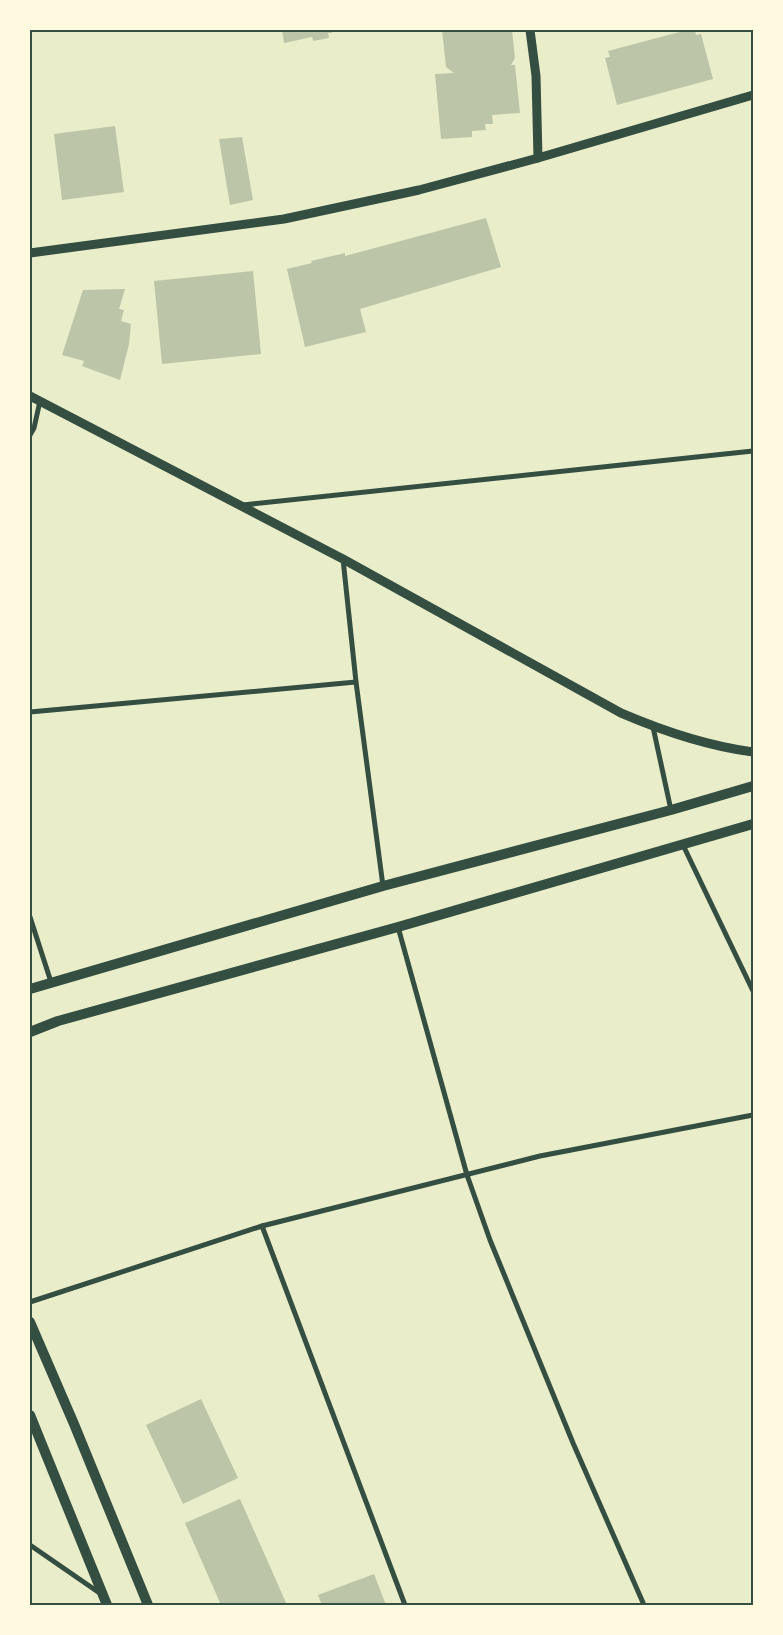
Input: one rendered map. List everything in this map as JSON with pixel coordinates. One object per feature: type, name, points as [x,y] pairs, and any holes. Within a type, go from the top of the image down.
[{"type":"main road","points":[[30,989],[383,886],[671,810],[753,786]]},
{"type":"main road","points":[[30,1032],[58,1021],[398,927],[753,824]]},
{"type":"main road","points":[[30,1322],[78,1433],[148,1605]]},
{"type":"main road","points":[[30,1415],[105,1600]]},
{"type":"street","points":[[530,30],[536,76],[538,158]]},
{"type":"street","points":[[30,253],[284,219],[419,190],[538,158],[753,95]]},
{"type":"street","points":[[30,396],[343,559],[621,713],[653,727],[701,742],[753,752]]},
{"type":"street","points":[[30,435],[34,428],[40,401]]},
{"type":"street","points":[[240,506],[753,451]]},
{"type":"street","points":[[343,559],[356,682],[383,886]]},
{"type":"street","points":[[30,712],[356,682]]},
{"type":"street","points":[[653,727],[671,810]]},
{"type":"street","points":[[682,844],[753,991]]},
{"type":"street","points":[[30,917],[51,982]]},
{"type":"street","points":[[398,927],[467,1175],[490,1240],[558,1407],[644,1605]]},
{"type":"street","points":[[30,1302],[262,1226],[540,1156],[753,1115]]},
{"type":"street","points":[[262,1226],[404,1605]]},
{"type":"street","points":[[30,1545],[105,1600]]},
{"type":"building","points":[[282,30],[332,30],[332,33],[328,33],[329,38],[313,41],[312,37],[284,43]]},
{"type":"building","points":[[442,30],[512,30],[515,58],[511,65],[515,65],[520,113],[492,115],[493,124],[485,124],[486,130],[472,131],[472,137],[441,139],[435,74],[454,73],[446,67]]},
{"type":"building","points":[[687,30],[695,30],[696,35],[701,34],[713,79],[617,105],[605,58],[610,57],[608,51]]},
{"type":"building","points":[[115,126],[124,192],[62,200],[54,134]]},
{"type":"building","points":[[242,137],[253,200],[230,205],[219,139]]},
{"type":"building","points":[[486,218],[501,267],[360,309],[366,332],[305,347],[287,269],[345,253],[345,256]]},
{"type":"building","points":[[253,271],[261,354],[162,364],[154,281]]},
{"type":"building","points":[[125,289],[119,309],[124,310],[121,321],[131,324],[129,344],[120,380],[82,366],[84,361],[62,355],[83,290]]},
{"type":"building","points":[[201,1399],[238,1478],[183,1504],[146,1425]]},
{"type":"building","points":[[240,1499],[287,1605],[221,1605],[185,1523]]},
{"type":"building","points":[[374,1574],[386,1605],[322,1605],[318,1595]]}]
